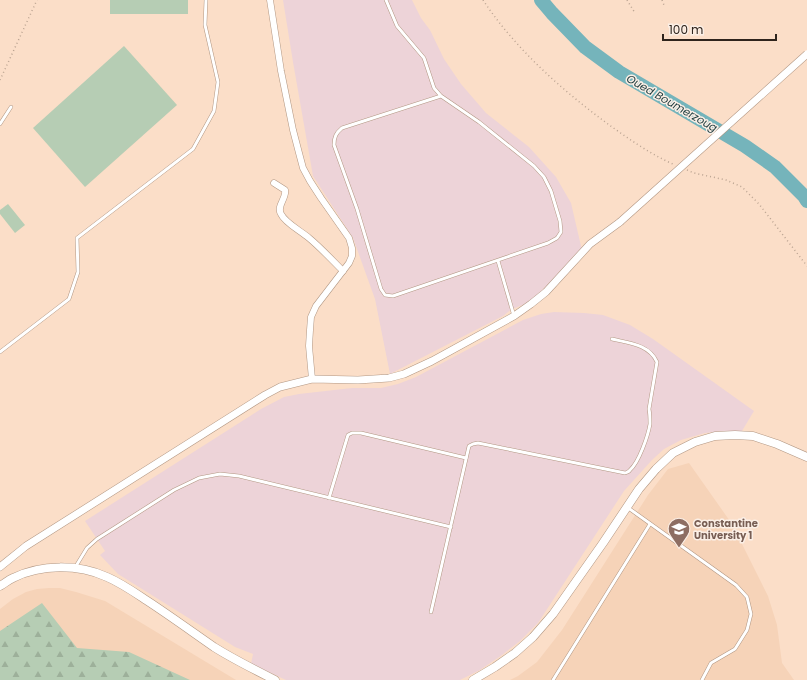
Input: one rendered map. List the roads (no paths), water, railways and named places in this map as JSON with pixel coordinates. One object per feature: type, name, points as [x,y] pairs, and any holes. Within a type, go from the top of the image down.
[{"type":"main road","points":[[473,680],[515,653],[553,614],[599,550],[639,489],[656,468],[673,453],[695,442],[714,436],[735,435],[753,436],[807,457]]},
{"type":"main road","points":[[0,586],[13,578],[35,570],[57,567],[75,568],[95,572],[121,584],[166,613],[215,648],[275,680]]},
{"type":"street","points":[[270,0],[281,71],[293,130],[303,168],[321,198],[349,238],[352,248],[352,256],[349,263],[316,306],[311,317],[309,346],[312,379]]},
{"type":"street","points":[[0,567],[26,546],[264,395],[280,387],[312,379],[358,380],[389,378],[404,374],[432,361],[514,316],[546,292],[590,244],[620,222],[807,54]]},
{"type":"street","points":[[274,183],[285,190],[279,210],[281,215],[310,239],[343,271]]},
{"type":"lane","points":[[0,352],[69,299],[78,272],[77,238],[193,149],[214,111],[218,82],[205,25],[206,0]]},
{"type":"lane","points":[[386,0],[397,26],[424,58],[434,88],[441,96],[479,122],[534,166],[544,177],[551,191],[560,221],[561,232],[557,238],[548,244],[393,296],[385,294],[381,289],[357,209],[334,145],[334,138],[337,132],[342,128],[441,96]]},
{"type":"lane","points":[[0,124],[11,107]]},
{"type":"lane","points":[[498,261],[514,316]]},
{"type":"lane","points":[[431,612],[469,446],[478,443],[625,473],[630,471],[635,464],[641,452],[650,425],[649,409],[657,362],[649,351],[640,346],[612,338]]},
{"type":"lane","points":[[329,498],[348,435],[352,433],[361,433],[466,458]]},
{"type":"lane","points":[[75,568],[87,548],[97,539],[174,490],[199,478],[220,474],[239,476],[451,527]]},
{"type":"lane","points":[[627,507],[736,585],[747,597],[751,614],[747,630],[735,649],[711,663],[702,680]]},
{"type":"lane","points":[[553,680],[650,524]]},
{"type":"waterway","name":"Oued Boumerzoug","points":[[541,0],[585,47],[619,72],[745,146],[775,167],[804,196],[807,201]]},
{"type":"place","name":"Constantine University 1","points":[[679,548]]}]
